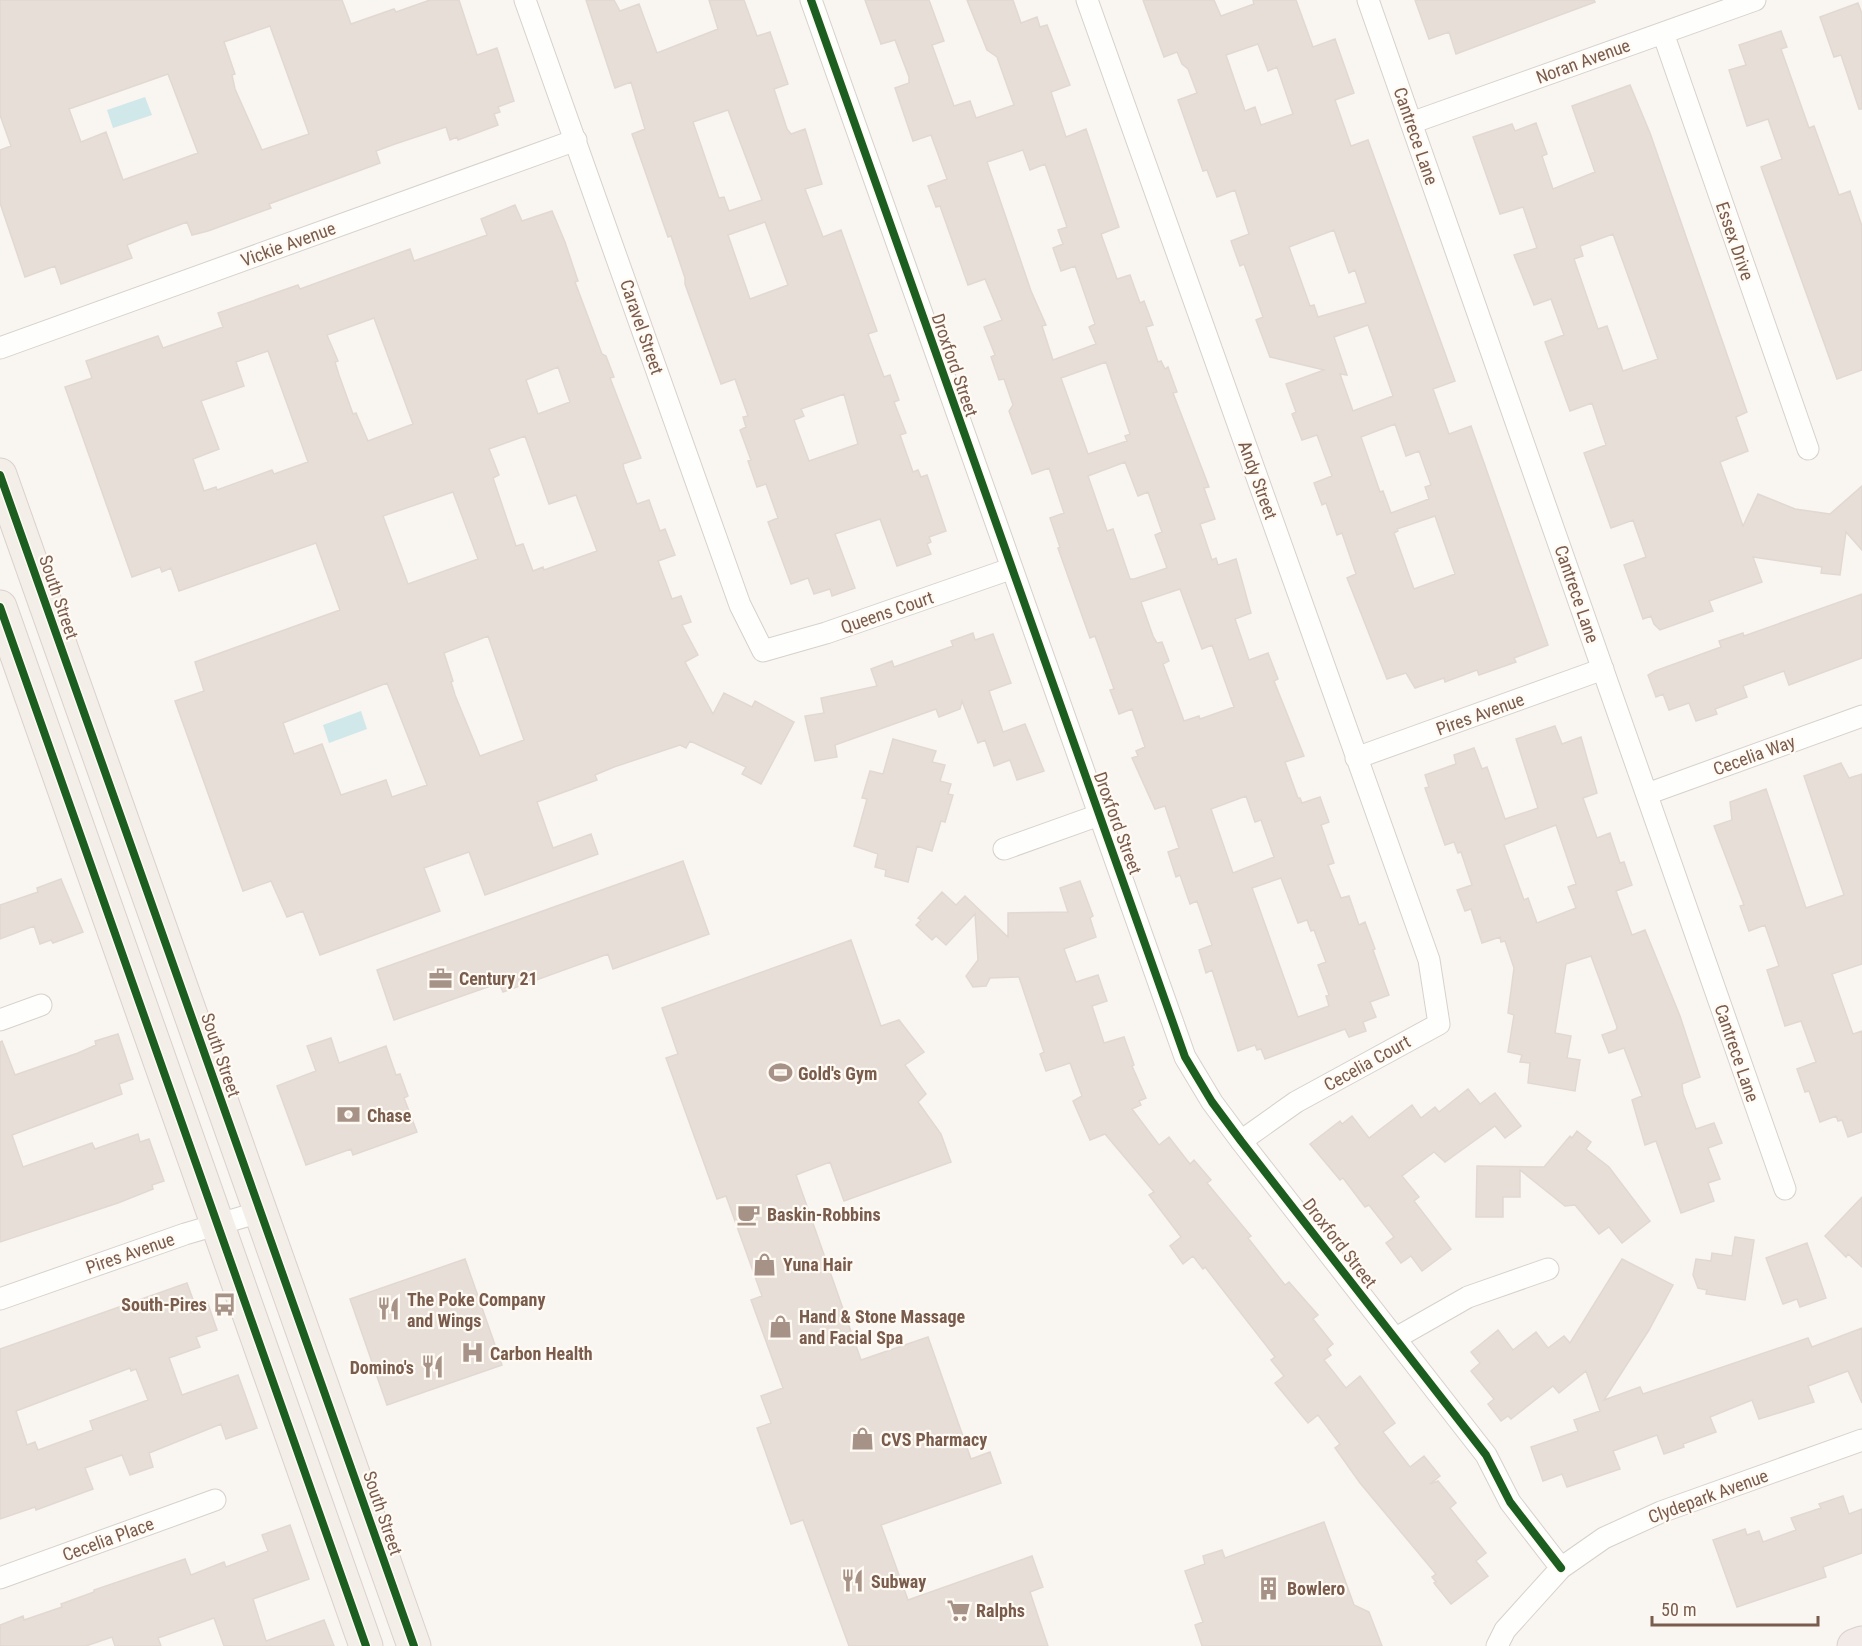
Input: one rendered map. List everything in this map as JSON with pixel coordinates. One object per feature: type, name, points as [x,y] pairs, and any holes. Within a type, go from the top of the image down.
[{"type":"highway","points":[[1854,1646],[1862,1643]]},
{"type":"main road","name":"South Street","points":[[0,475],[414,1646]]},
{"type":"main road","points":[[0,607],[366,1646]]},
{"type":"street","name":"Caravel Street","points":[[525,0],[740,605],[763,651]]},
{"type":"street","name":"Droxford Street","points":[[811,0],[1010,569],[1185,1057],[1212,1102],[1241,1141],[1486,1455],[1510,1502],[1561,1568]]},
{"type":"street","name":"Andy Street","points":[[1087,0],[1429,960]]},
{"type":"street","name":"Cantrece Lane","points":[[1368,0],[1785,1188]]},
{"type":"street","name":"Noran Avenue","points":[[1411,123],[1755,0]]},
{"type":"street","name":"Essex Drive","points":[[1663,33],[1808,449]]},
{"type":"street","name":"Vickie Avenue","points":[[0,348],[576,140]]},
{"type":"street","name":"Queens Court","points":[[763,651],[826,633],[1010,569]]},
{"type":"street","name":"Pires Avenue","points":[[1356,758],[1603,669]]},
{"type":"street","name":"Cecelia Way","points":[[1647,794],[1862,716]]},
{"type":"street","points":[[1004,849],[1099,815]]},
{"type":"street","name":"Cecelia Court","points":[[1241,1141],[1296,1102],[1439,1024],[1429,960]]},
{"type":"street","points":[[0,1020],[41,1005]]},
{"type":"street","name":"Pires Avenue","points":[[0,1299],[217,1224],[261,1212]]},
{"type":"street","points":[[1396,1338],[1468,1297],[1548,1269]]},
{"type":"street","name":"Clydepark Avenue","points":[[1561,1568],[1604,1538],[1661,1512],[1862,1440]]},
{"type":"street","name":"Cecelia Place","points":[[0,1578],[215,1500]]},
{"type":"street","points":[[1497,1646],[1505,1630],[1561,1568]]},
{"type":"water","points":[[145,97],[152,115],[113,128],[107,110]]},
{"type":"water","points":[[361,711],[367,729],[329,743],[323,725]]},
{"type":"building","points":[[0,0],[342,0],[351,24],[394,9],[396,12],[430,0],[459,0],[477,55],[497,48],[514,101],[498,107],[500,112],[494,114],[498,125],[458,140],[457,137],[450,140],[446,127],[395,144],[376,151],[380,163],[269,204],[271,208],[208,231],[192,235],[187,222],[144,238],[127,245],[132,258],[61,284],[55,266],[25,277],[0,203],[0,150],[11,146],[0,115]],"holes":[[[270,26],[309,134],[262,150],[235,89],[232,75],[235,74],[224,42]],[[168,74],[198,153],[123,180],[106,132],[81,142],[69,109]]]},
{"type":"building","points":[[586,0],[614,0],[620,11],[639,4],[657,53],[718,29],[709,0],[744,0],[757,36],[770,32],[788,84],[774,89],[787,129],[791,134],[805,129],[822,184],[805,189],[823,237],[841,230],[877,331],[868,334],[884,377],[890,375],[899,400],[894,402],[906,433],[900,435],[913,472],[918,470],[921,477],[927,475],[946,531],[929,537],[931,542],[927,544],[931,554],[897,566],[880,519],[835,534],[855,588],[832,596],[830,589],[814,594],[808,578],[791,584],[768,522],[778,518],[766,484],[757,487],[748,461],[751,460],[740,430],[746,427],[743,417],[748,416],[735,379],[721,384],[685,284],[671,236],[668,237],[632,134],[645,129],[631,82],[615,88]],"holes":[[[728,110],[762,200],[729,211],[724,197],[719,198],[693,122]],[[765,222],[788,285],[750,299],[728,235]],[[844,394],[858,444],[809,461],[794,420],[804,416],[801,409]]]},
{"type":"building","points":[[865,0],[929,0],[944,41],[932,45],[954,106],[970,101],[976,118],[1014,105],[997,57],[987,50],[967,0],[1013,0],[1021,23],[1037,17],[1040,27],[1047,25],[1070,85],[1051,92],[1066,137],[1086,129],[1119,227],[1101,234],[1117,279],[1130,275],[1140,303],[1144,301],[1153,325],[1146,327],[1158,362],[1161,361],[1165,369],[1168,367],[1177,392],[1173,393],[1209,487],[1204,488],[1215,519],[1200,524],[1212,560],[1216,558],[1218,565],[1236,559],[1251,613],[1235,619],[1249,660],[1268,653],[1278,679],[1274,681],[1304,756],[1285,762],[1302,803],[1320,797],[1329,822],[1321,825],[1334,863],[1328,865],[1341,898],[1349,896],[1359,925],[1365,922],[1375,949],[1373,950],[1389,995],[1370,1002],[1376,1017],[1363,1022],[1366,1031],[1349,1037],[1345,1029],[1265,1059],[1261,1049],[1257,1050],[1255,1045],[1238,1051],[1212,970],[1206,973],[1199,950],[1212,945],[1197,901],[1190,904],[1180,875],[1176,877],[1168,852],[1179,848],[1165,806],[1155,809],[1132,758],[1138,756],[1136,751],[1145,747],[1132,709],[1119,714],[1110,690],[1114,689],[1095,636],[1090,638],[1058,548],[1060,547],[1050,518],[1064,513],[1049,468],[1032,474],[1009,411],[1013,405],[1004,379],[999,380],[991,357],[995,355],[984,327],[1002,320],[985,279],[968,285],[940,206],[936,207],[928,186],[947,179],[931,135],[913,141],[895,88],[909,83],[909,77],[895,40],[881,44]],"holes":[[[1023,150],[1030,170],[1045,164],[1067,227],[1058,230],[1063,244],[1053,248],[1061,271],[1075,266],[1095,324],[1089,327],[1096,344],[1053,360],[1042,326],[1046,325],[1031,291],[987,162]],[[1106,362],[1130,434],[1125,436],[1127,441],[1088,454],[1061,378]],[[1125,462],[1138,496],[1148,492],[1162,532],[1155,535],[1167,568],[1130,579],[1113,529],[1107,531],[1088,476]],[[1180,589],[1202,649],[1212,645],[1234,707],[1200,719],[1199,716],[1184,721],[1163,664],[1169,661],[1162,642],[1157,643],[1153,636],[1141,602]],[[1246,796],[1255,822],[1261,820],[1274,857],[1233,873],[1211,809]],[[1281,878],[1298,923],[1307,920],[1311,931],[1314,930],[1326,962],[1318,965],[1329,995],[1326,996],[1329,1006],[1298,1017],[1252,888]]]},
{"type":"building","points":[[1143,0],[1214,0],[1221,16],[1254,4],[1253,0],[1296,0],[1313,47],[1335,39],[1354,93],[1335,100],[1351,146],[1368,140],[1455,381],[1433,389],[1449,434],[1471,426],[1548,645],[1514,658],[1516,662],[1479,675],[1477,670],[1445,682],[1444,678],[1415,688],[1406,673],[1387,679],[1347,578],[1356,574],[1342,533],[1337,535],[1326,503],[1322,505],[1314,483],[1332,476],[1317,435],[1302,440],[1292,414],[1296,412],[1286,384],[1324,370],[1270,357],[1256,320],[1263,317],[1244,264],[1240,266],[1231,241],[1249,234],[1235,190],[1217,197],[1207,170],[1203,171],[1178,100],[1197,93],[1188,69],[1182,64],[1177,52],[1164,57]],"holes":[[[1258,44],[1268,71],[1277,67],[1293,114],[1261,125],[1255,107],[1245,111],[1226,55]],[[1334,230],[1349,273],[1355,270],[1366,303],[1318,317],[1314,305],[1310,306],[1289,247]],[[1368,325],[1393,396],[1353,411],[1340,374],[1347,375],[1334,337]],[[1395,424],[1406,456],[1419,451],[1431,485],[1425,487],[1429,499],[1391,513],[1383,491],[1380,492],[1361,437]],[[1435,516],[1455,574],[1414,589],[1394,533],[1398,531],[1397,529]]]},
{"type":"building","points":[[1415,0],[1594,0],[1595,2],[1456,54],[1449,32],[1429,39]]},
{"type":"building","points":[[1858,3],[1862,14],[1862,109],[1859,109],[1841,55],[1834,57],[1820,17]]},
{"type":"building","points":[[1781,31],[1787,47],[1781,49],[1809,128],[1814,126],[1839,195],[1850,191],[1862,226],[1862,370],[1837,379],[1761,167],[1782,159],[1768,119],[1747,126],[1729,70],[1746,65],[1739,45]]},
{"type":"building","points":[[1630,85],[1650,133],[1747,412],[1736,417],[1748,451],[1720,462],[1743,526],[1758,494],[1795,509],[1830,514],[1862,486],[1862,550],[1846,532],[1840,575],[1821,573],[1822,567],[1753,557],[1762,582],[1709,601],[1713,611],[1660,630],[1654,624],[1651,616],[1643,619],[1624,565],[1646,557],[1633,520],[1611,528],[1584,453],[1606,445],[1592,403],[1570,411],[1545,342],[1564,335],[1551,299],[1534,305],[1514,255],[1537,248],[1523,207],[1500,214],[1473,137],[1512,124],[1515,131],[1536,123],[1547,154],[1542,156],[1553,189],[1595,172],[1572,106]],"holes":[[[1613,234],[1658,359],[1623,371],[1607,326],[1598,329],[1574,259],[1583,256],[1580,246]]]},
{"type":"building","points":[[515,205],[522,221],[552,211],[578,281],[575,282],[602,354],[606,356],[614,377],[610,378],[641,458],[623,464],[624,469],[637,504],[649,500],[660,531],[665,529],[675,555],[658,561],[672,599],[681,596],[691,622],[682,625],[698,655],[685,662],[713,714],[724,693],[752,707],[755,701],[794,722],[761,784],[742,774],[746,767],[690,741],[686,748],[680,745],[614,767],[595,775],[597,780],[537,802],[553,848],[591,834],[598,854],[485,895],[469,852],[424,868],[440,911],[320,955],[303,911],[287,917],[271,881],[243,891],[175,701],[204,691],[195,662],[340,610],[316,543],[179,591],[171,568],[162,572],[160,567],[132,577],[65,387],[92,378],[86,361],[158,336],[163,348],[223,327],[218,313],[298,285],[300,289],[410,249],[414,261],[487,235],[481,219]],"holes":[[[374,318],[413,424],[368,441],[356,413],[353,414],[335,362],[338,361],[327,335]],[[268,351],[308,462],[274,474],[272,470],[217,490],[216,487],[204,491],[193,459],[219,449],[201,401],[244,386],[236,362]],[[558,367],[570,402],[538,414],[526,380]],[[525,436],[549,504],[576,495],[597,551],[544,570],[543,567],[533,571],[523,544],[516,546],[493,478],[499,475],[489,449]],[[453,492],[478,559],[408,584],[383,516]],[[488,636],[524,740],[480,756],[455,695],[451,682],[453,681],[444,653]],[[387,683],[427,785],[392,797],[386,780],[341,795],[322,744],[294,754],[283,723]]]},
{"type":"building","points":[[1862,594],[1862,658],[1789,685],[1784,671],[1743,686],[1747,697],[1715,709],[1717,714],[1696,721],[1689,703],[1669,710],[1663,694],[1656,697],[1648,675],[1655,671],[1721,647],[1719,641],[1743,633],[1744,636]]},
{"type":"building","points":[[973,633],[975,640],[993,634],[1011,683],[989,691],[1003,732],[1025,724],[1044,771],[1017,780],[1010,760],[994,766],[985,740],[978,743],[962,701],[960,709],[939,717],[936,709],[835,745],[837,757],[815,761],[805,716],[824,713],[821,698],[877,686],[871,669],[892,661],[894,667],[953,646],[951,641]]},
{"type":"building","points":[[1555,726],[1562,744],[1581,737],[1597,793],[1583,798],[1597,838],[1610,833],[1620,863],[1624,862],[1632,885],[1616,891],[1632,935],[1645,930],[1680,1016],[1700,1077],[1682,1084],[1683,1093],[1696,1129],[1714,1123],[1722,1143],[1708,1148],[1720,1179],[1708,1183],[1714,1201],[1681,1213],[1656,1141],[1645,1145],[1632,1100],[1642,1096],[1624,1048],[1609,1053],[1602,1035],[1616,1030],[1617,1027],[1591,956],[1566,964],[1555,1033],[1571,1036],[1567,1058],[1580,1060],[1575,1091],[1528,1083],[1530,1063],[1520,1062],[1522,1055],[1508,1052],[1514,1015],[1508,1013],[1514,968],[1505,941],[1501,942],[1500,937],[1482,943],[1471,909],[1465,911],[1457,890],[1472,885],[1461,852],[1458,853],[1454,842],[1445,845],[1425,788],[1429,787],[1425,775],[1456,764],[1454,755],[1474,748],[1482,769],[1487,767],[1505,819],[1538,808],[1516,739]],"holes":[[[1556,825],[1576,884],[1568,887],[1576,908],[1537,923],[1528,898],[1524,900],[1504,845]]]},
{"type":"building","points":[[893,739],[936,751],[932,762],[945,765],[940,781],[951,784],[948,794],[953,795],[945,822],[941,821],[932,851],[917,846],[908,882],[885,876],[886,870],[875,867],[878,854],[854,846],[867,799],[862,798],[870,771],[883,774]]},
{"type":"building","points":[[1841,763],[1849,778],[1862,774],[1862,964],[1832,974],[1853,1034],[1862,1031],[1862,1132],[1848,1137],[1842,1120],[1838,1121],[1836,1116],[1820,1122],[1809,1091],[1805,1092],[1797,1069],[1816,1062],[1801,1021],[1785,1026],[1767,970],[1779,966],[1765,925],[1749,931],[1740,906],[1744,905],[1714,826],[1732,820],[1730,802],[1766,789],[1806,908],[1844,895],[1804,776]]},
{"type":"building","points":[[683,861],[709,934],[613,969],[608,954],[503,992],[499,983],[394,1020],[377,970]]},
{"type":"building","points":[[61,879],[83,932],[53,943],[51,940],[40,944],[34,926],[0,939],[0,905],[38,892],[37,888]]},
{"type":"building","points":[[1080,881],[1093,916],[1090,918],[1096,937],[1064,949],[1076,982],[1098,975],[1107,1001],[1092,1006],[1104,1043],[1124,1037],[1134,1065],[1132,1066],[1146,1098],[1139,1101],[1141,1105],[1132,1109],[1159,1145],[1169,1137],[1190,1164],[1194,1160],[1211,1180],[1207,1183],[1251,1236],[1248,1238],[1285,1285],[1289,1282],[1318,1315],[1313,1319],[1333,1344],[1327,1349],[1331,1355],[1324,1360],[1346,1388],[1360,1376],[1395,1423],[1383,1432],[1410,1467],[1424,1456],[1440,1476],[1430,1484],[1438,1481],[1456,1503],[1450,1508],[1486,1553],[1476,1561],[1488,1576],[1451,1604],[1434,1583],[1436,1582],[1432,1577],[1436,1574],[1360,1483],[1335,1448],[1340,1444],[1318,1415],[1308,1423],[1275,1383],[1284,1376],[1271,1360],[1275,1357],[1205,1267],[1203,1269],[1193,1256],[1183,1264],[1170,1246],[1181,1237],[1149,1195],[1154,1192],[1105,1134],[1090,1140],[1073,1101],[1082,1096],[1070,1063],[1046,1071],[1040,1054],[1044,1052],[1019,977],[990,978],[986,986],[973,987],[966,976],[978,960],[975,914],[946,945],[936,936],[932,940],[916,925],[921,920],[918,918],[942,892],[956,905],[965,896],[1008,937],[1008,913],[1068,912],[1060,888]]},
{"type":"building","points":[[851,940],[881,1026],[899,1020],[924,1052],[905,1065],[926,1094],[918,1102],[941,1134],[951,1162],[844,1201],[830,1162],[796,1175],[861,1360],[928,1337],[971,1459],[990,1452],[1001,1483],[881,1525],[908,1600],[1032,1556],[1043,1587],[1030,1592],[1048,1646],[849,1646],[803,1520],[791,1524],[757,1428],[771,1423],[761,1396],[783,1388],[751,1300],[762,1296],[726,1196],[717,1199],[666,1058],[678,1054],[662,1008]]},
{"type":"building","points":[[118,1034],[133,1079],[119,1084],[122,1094],[12,1135],[23,1167],[92,1143],[95,1149],[138,1134],[140,1142],[149,1139],[164,1181],[152,1185],[153,1189],[118,1203],[0,1242],[0,1042],[2,1041],[15,1075],[78,1053],[96,1045],[95,1041]]},
{"type":"building","name":"Chase","points":[[331,1038],[339,1063],[386,1046],[396,1075],[400,1074],[408,1096],[404,1098],[417,1132],[353,1155],[351,1149],[306,1165],[277,1086],[316,1071],[307,1046]]},
{"type":"building","points":[[1468,1089],[1480,1104],[1495,1093],[1521,1126],[1505,1138],[1495,1126],[1445,1162],[1434,1152],[1402,1176],[1419,1197],[1414,1201],[1451,1249],[1422,1271],[1411,1256],[1401,1263],[1386,1243],[1394,1237],[1369,1205],[1365,1207],[1343,1178],[1340,1180],[1310,1144],[1340,1121],[1342,1124],[1352,1116],[1369,1138],[1412,1105],[1421,1118],[1435,1107],[1439,1112]]},
{"type":"building","points":[[1577,1131],[1591,1142],[1586,1149],[1609,1167],[1650,1221],[1622,1243],[1609,1227],[1599,1234],[1575,1205],[1565,1206],[1520,1170],[1520,1197],[1503,1197],[1503,1217],[1476,1217],[1477,1166],[1544,1167]]},
{"type":"building","points":[[1862,1197],[1862,1267],[1848,1254],[1846,1257],[1825,1236]]},
{"type":"building","points":[[1735,1237],[1754,1240],[1745,1300],[1706,1294],[1707,1290],[1698,1288],[1693,1275],[1696,1259],[1711,1261],[1712,1253],[1732,1256]]},
{"type":"building","points":[[1807,1243],[1826,1298],[1800,1307],[1797,1299],[1783,1304],[1766,1258]]},
{"type":"building","points":[[465,1259],[502,1365],[387,1405],[350,1299]]},
{"type":"building","points":[[1622,1259],[1673,1285],[1649,1330],[1604,1400],[1640,1387],[1643,1394],[1808,1338],[1812,1347],[1862,1328],[1862,1403],[1848,1371],[1808,1386],[1814,1402],[1759,1419],[1752,1400],[1710,1417],[1716,1432],[1683,1444],[1684,1447],[1664,1454],[1657,1435],[1613,1451],[1620,1469],[1567,1487],[1562,1474],[1543,1481],[1531,1447],[1578,1431],[1574,1420],[1600,1411],[1586,1371],[1559,1393],[1553,1386],[1511,1419],[1508,1416],[1501,1421],[1488,1404],[1494,1399],[1471,1371],[1480,1363],[1471,1352],[1498,1330],[1513,1350],[1536,1332],[1548,1348],[1564,1336],[1570,1343]]},
{"type":"building","points":[[187,1283],[195,1305],[207,1301],[217,1330],[196,1337],[200,1347],[169,1358],[182,1395],[238,1375],[257,1428],[226,1439],[221,1424],[149,1453],[153,1467],[130,1475],[122,1455],[85,1468],[93,1489],[36,1510],[35,1507],[0,1519],[0,1349]],"holes":[[[130,1368],[131,1371],[136,1369],[148,1400],[90,1421],[93,1430],[38,1450],[35,1442],[27,1445],[16,1411]]]},
{"type":"building","points":[[1843,1496],[1849,1514],[1862,1509],[1862,1553],[1823,1567],[1826,1577],[1737,1607],[1713,1540],[1745,1529],[1747,1535],[1759,1531],[1763,1542],[1796,1530],[1791,1518],[1821,1508],[1819,1504]]},
{"type":"building","name":"Bowlero","points":[[1324,1522],[1354,1605],[1369,1612],[1382,1646],[1202,1646],[1195,1625],[1203,1622],[1185,1571],[1205,1564],[1203,1556],[1222,1550],[1225,1558]]},
{"type":"building","points":[[290,1525],[309,1579],[253,1599],[266,1641],[324,1620],[334,1646],[224,1646],[214,1618],[158,1638],[161,1646],[115,1646],[112,1637],[86,1646],[0,1646],[0,1625],[23,1616],[24,1620],[62,1607],[61,1604],[94,1592],[94,1590],[185,1559],[191,1575],[224,1562],[226,1567],[268,1551],[262,1535]]},
{"type":"cycle path","points":[[811,0],[1185,1057],[1212,1102],[1241,1141],[1486,1455],[1510,1502],[1561,1568]]},
{"type":"cycle path","points":[[0,475],[414,1646]]},
{"type":"cycle path","points":[[0,607],[366,1646]]},
{"type":"place","name":"Century 21","points":[[441,978]]},
{"type":"place","name":"Gold's Gym","points":[[780,1073]]},
{"type":"place","name":"Chase","points":[[349,1115]]},
{"type":"place","name":"Baskin-Robbins","points":[[749,1214]]},
{"type":"place","name":"Yuna Hair","points":[[765,1264]]},
{"type":"place","name":"South-Pires","points":[[225,1304]]},
{"type":"place","name":"The Poke Company and Wings","points":[[389,1309]]},
{"type":"place","name":"Hand & Stone Massage and Facial Spa","points":[[781,1326]]},
{"type":"place","name":"Carbon Health","points":[[472,1353]]},
{"type":"place","name":"Domino's","points":[[432,1367]]},
{"type":"place","name":"CVS Pharmacy","points":[[863,1439]]},
{"type":"place","name":"Subway","points":[[853,1581]]},
{"type":"place","name":"Bowlero","points":[[1269,1588]]},
{"type":"place","name":"Ralphs","points":[[958,1610]]}]
